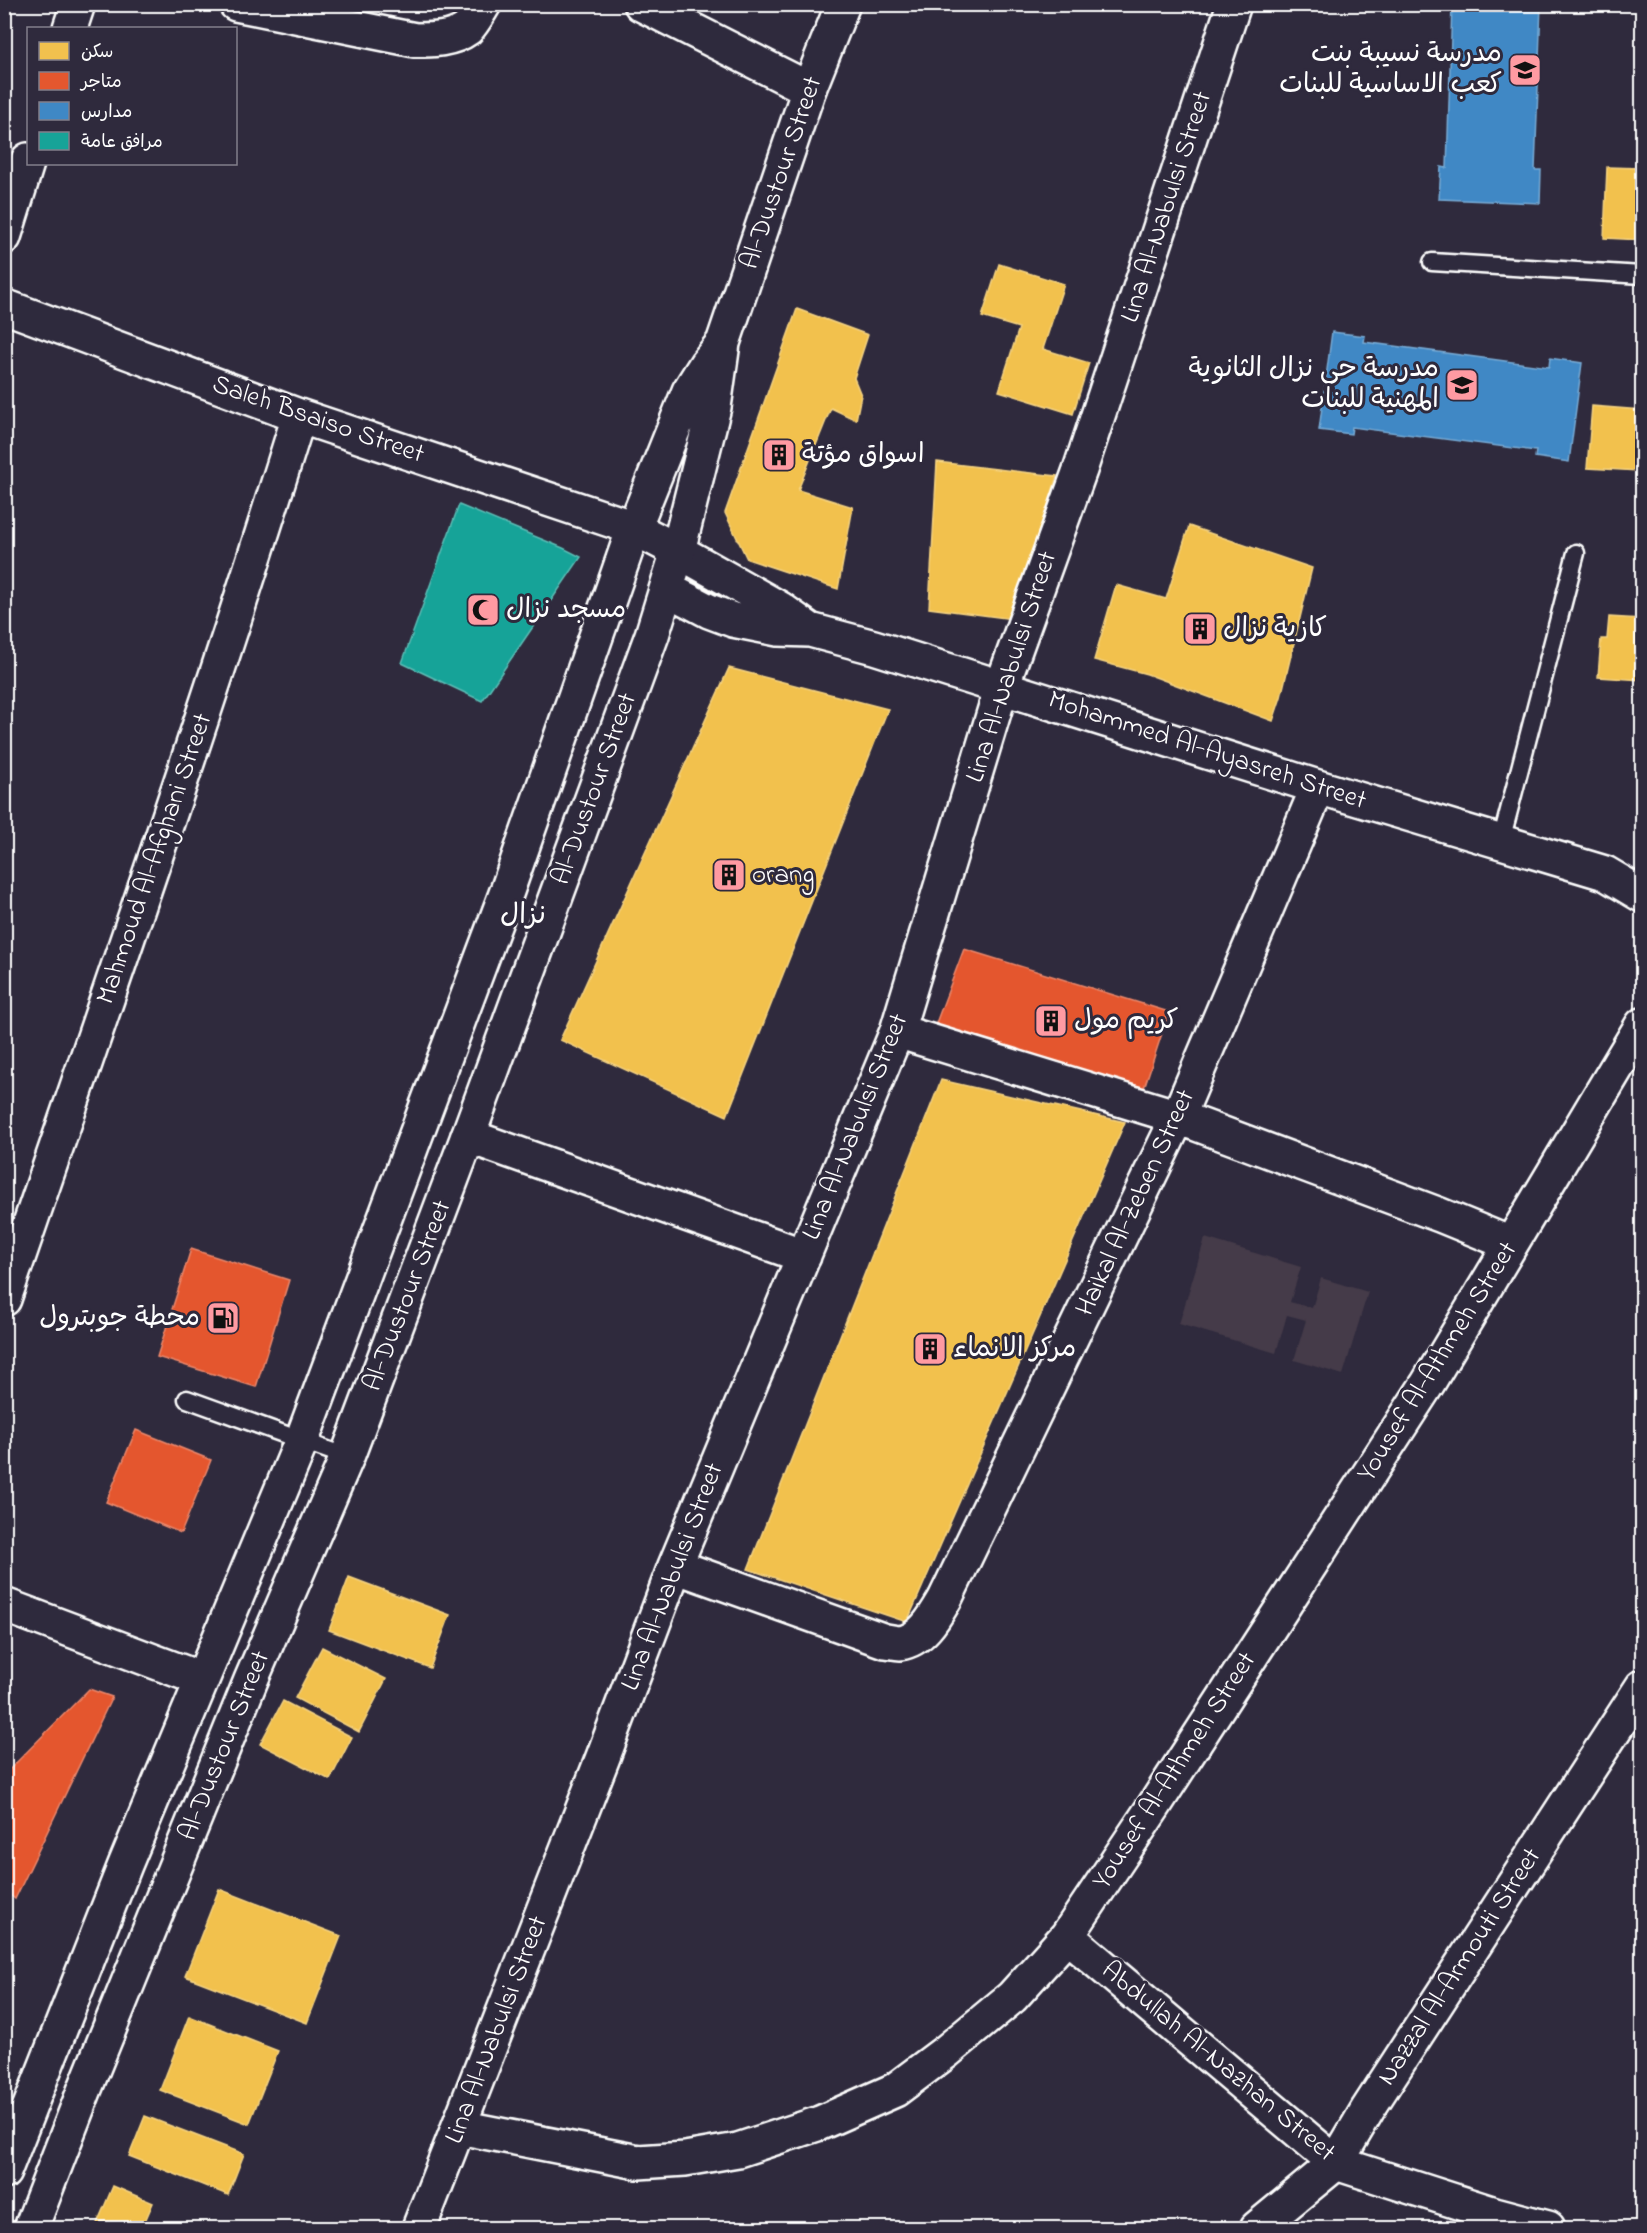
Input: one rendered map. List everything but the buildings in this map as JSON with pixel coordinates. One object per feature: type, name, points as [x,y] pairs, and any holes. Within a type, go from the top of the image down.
[{"type":"street","points":[[70,27],[78,4]]},
{"type":"street","points":[[236,4],[415,40],[448,38],[467,28],[484,4]]},
{"type":"street","points":[[641,4],[810,89]]},
{"type":"street","name":"Al-Dustour Street","points":[[31,2229],[84,2091],[251,1680],[347,1457],[652,635],[678,551],[714,407],[723,343],[810,89],[843,4]]},
{"type":"street","name":"Lina Al-Nabulsi Street","points":[[419,2229],[675,1566],[897,1031],[1002,686],[1080,470],[1234,4]]},
{"type":"street","points":[[4,237],[27,163]]},
{"type":"street","name":"Saleh Bsaiso Street","points":[[4,306],[299,416],[634,528]]},
{"type":"street","name":"Al-Dustour Street","points":[[4,2172],[125,1865],[302,1440],[503,902],[634,528],[689,391],[705,364],[723,343]]},
{"type":"street","name":"Mahmoud Al-Afghani Street","points":[[4,1299],[127,944],[255,560],[299,416]]},
{"type":"street","name":"Mohammed Al-Ayasreh Street","points":[[634,528],[779,608],[810,630]]},
{"type":"street","name":"Mohammed Al-Ayasreh Street","points":[[622,564],[709,611],[733,620],[778,629],[810,630],[874,647],[1318,787],[1605,873],[1642,895]]},
{"type":"street","name":"Haikal Al-Zeben Street","points":[[675,1566],[885,1641],[900,1643],[917,1635],[931,1622],[945,1599],[1178,1116],[1318,787]]},
{"type":"street","name":"Mohammed Al-Ayasreh Street","points":[[1605,873],[1642,872]]},
{"type":"street","name":"Yousef Al-Athmeh Street","points":[[459,2127],[638,2162],[685,2159],[738,2150],[820,2123],[895,2090],[947,2051],[1012,1997],[1067,1936],[1154,1806],[1428,1383],[1642,1025]]},
{"type":"street","points":[[897,1031],[1178,1116],[1511,1244]]},
{"type":"street","points":[[468,1136],[804,1256]]},
{"type":"street","points":[[4,1605],[201,1679]]},
{"type":"street","name":"Nazzal Al-Armouti Street","points":[[1257,2229],[1336,2163],[1368,2109],[1642,1687]]},
{"type":"street","name":"Abdullah Al-Nazhan Street","points":[[1067,1936],[1336,2163],[1548,2229]]},
{"type":"lane","points":[[1432,262],[1642,275]]},
{"type":"lane","points":[[1501,841],[1576,553]]},
{"type":"lane","points":[[187,1399],[347,1457]]},
{"type":"shaded area","points":[[1205,1238],[1301,1267],[1290,1302],[1312,1308],[1321,1278],[1368,1292],[1343,1375],[1294,1360],[1306,1320],[1287,1315],[1276,1353],[1179,1324]]},
{"type":"place","name":"مدرسة نسيبة بنت كعب الاساسية للبنات","points":[[1525,70]]},
{"type":"place","name":"مدرسة حي نزال الثانوية المهنية للبنات","points":[[1462,385]]},
{"type":"place","name":"اسواق مؤتة","points":[[779,455]]},
{"type":"place","name":"مسجد نزال","points":[[483,610]]},
{"type":"place","name":"كازية نزال","points":[[1200,629]]},
{"type":"place","name":"orang","points":[[729,875]]},
{"type":"place","name":"كريم مول","points":[[1051,1021]]},
{"type":"place","name":"محطة جوبترول","points":[[223,1318]]},
{"type":"place","name":"مركز الانماء","points":[[930,1349]]},
{"type":"district","name":"نزال","points":[[523,916]]}]
